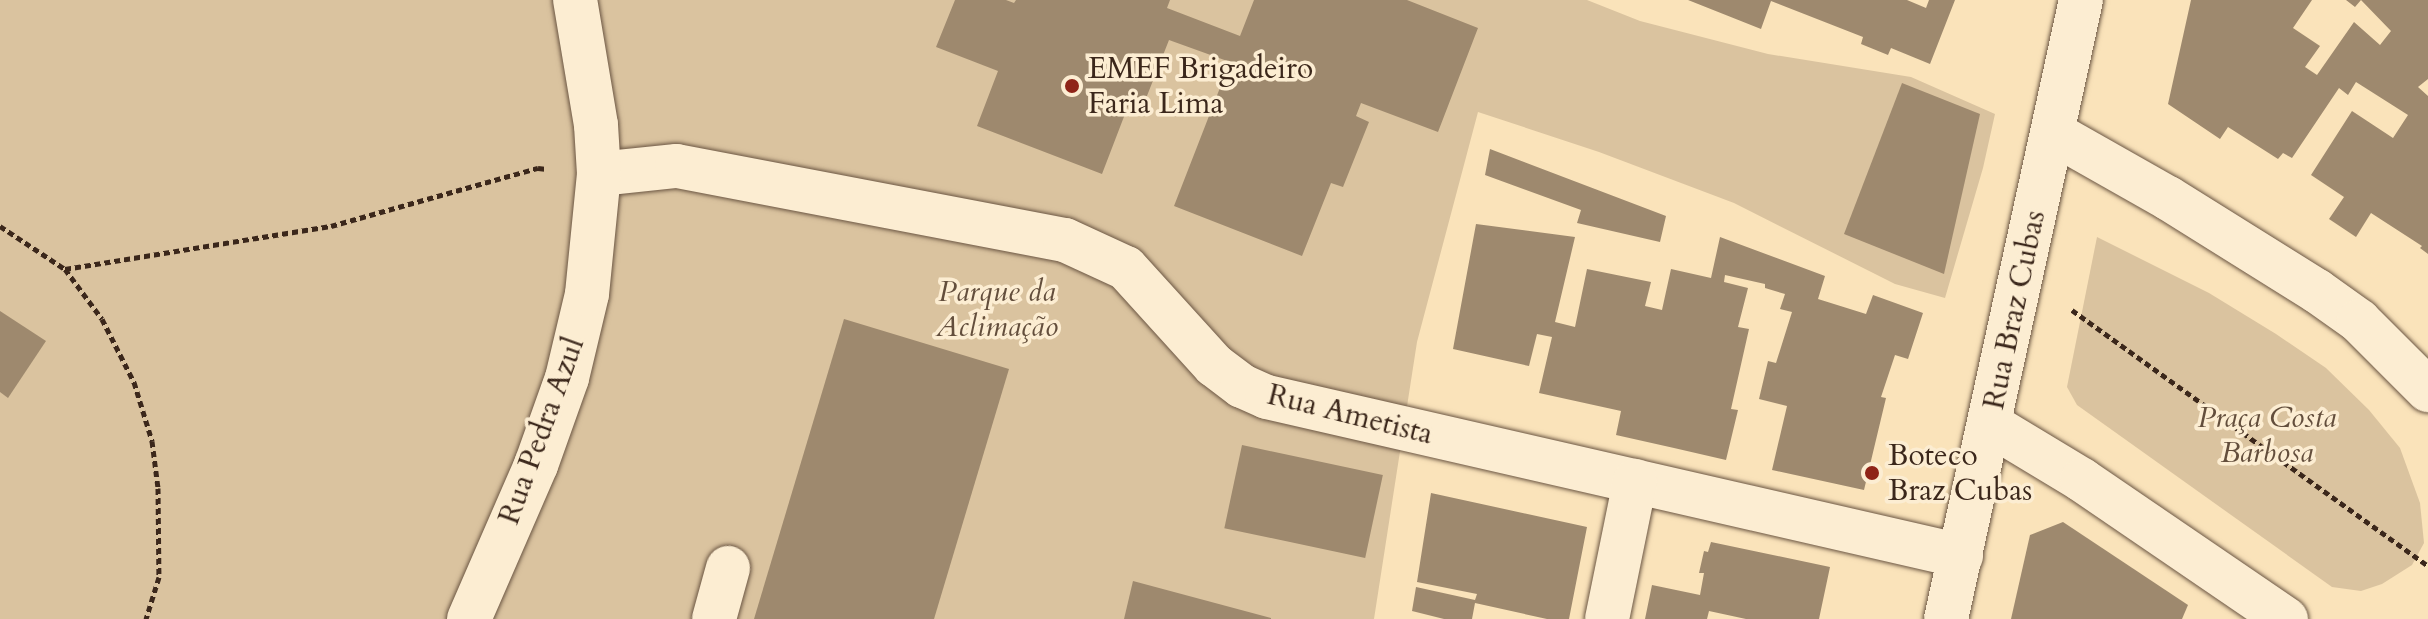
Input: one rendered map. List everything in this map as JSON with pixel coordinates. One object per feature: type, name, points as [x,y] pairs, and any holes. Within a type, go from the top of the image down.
[{"type":"street","name":"Rua Pedra Azul","points":[[469,619],[536,465],[567,378],[587,294],[599,174],[596,125],[575,0]]},
{"type":"street","name":"Rua Braz Cubas","points":[[1946,619],[1991,425],[2081,0]]},
{"type":"street","points":[[2053,133],[2168,198],[2317,291],[2359,321],[2428,390]]},
{"type":"street","name":"Rua Ametista","points":[[599,174],[677,166],[1065,240],[1126,268],[1214,365],[1254,392],[1305,408],[1961,556]]},
{"type":"street","points":[[1991,425],[2082,480],[2286,619]]},
{"type":"street","points":[[1607,619],[1635,481]]},
{"type":"street","points":[[714,619],[728,568]]},
{"type":"path","points":[[65,269],[331,226],[538,168],[599,174]]},
{"type":"path","points":[[0,226],[65,269],[102,319],[134,382],[152,441],[158,488],[159,577],[146,619]]},
{"type":"path","points":[[2072,310],[2428,566]]},
{"type":"green space","name":"Parque da Aclimação","points":[[0,0],[1587,0],[1640,21],[1768,54],[1911,77],[1995,114],[1983,168],[1945,298],[1895,284],[1734,203],[1599,152],[1478,112],[1417,342],[1374,619],[0,619]]},
{"type":"green space","name":"Praça Costa Barbosa","points":[[2097,237],[2209,293],[2276,334],[2326,368],[2369,410],[2400,448],[2420,503],[2424,543],[2412,565],[2382,584],[2361,591],[2332,587],[2077,405],[2067,387]]},
{"type":"building","points":[[955,0],[1006,0],[1014,3],[1016,0],[1170,0],[1167,8],[1240,36],[1254,0],[1407,0],[1478,28],[1438,132],[1361,103],[1356,116],[1369,122],[1343,187],[1331,183],[1302,256],[1174,206],[1230,62],[1169,40],[1143,106],[1130,101],[1102,174],[977,126],[998,71],[936,47]]},
{"type":"building","points":[[1688,0],[1907,0],[1926,8],[1929,0],[1955,0],[1930,64],[1891,48],[1888,55],[1861,44],[1863,37],[1771,1],[1761,29]]},
{"type":"building","points":[[2191,0],[2312,0],[2293,28],[2320,46],[2305,67],[2317,75],[2354,22],[2380,45],[2391,31],[2361,0],[2428,0],[2428,79],[2418,87],[2428,96],[2428,254],[2420,248],[2422,246],[2371,213],[2356,237],[2329,219],[2344,197],[2311,175],[2352,111],[2393,138],[2408,115],[2356,82],[2348,95],[2339,88],[2292,158],[2283,153],[2278,159],[2228,127],[2220,139],[2168,104]]},
{"type":"building","points":[[2346,0],[2361,0],[2355,7]]},
{"type":"building","points":[[1902,83],[1980,114],[1944,274],[1844,234]]},
{"type":"building","points":[[1490,149],[1666,216],[1660,242],[1577,223],[1581,210],[1485,175]]},
{"type":"building","points":[[1476,224],[1575,237],[1555,322],[1575,327],[1587,269],[1651,282],[1645,306],[1662,310],[1671,269],[1711,278],[1720,237],[1825,276],[1818,299],[1866,314],[1873,295],[1923,313],[1908,359],[1895,355],[1881,397],[1886,398],[1864,490],[1772,470],[1787,406],[1759,399],[1768,361],[1776,363],[1792,312],[1780,309],[1785,294],[1765,288],[1765,284],[1725,275],[1724,282],[1748,288],[1738,327],[1749,329],[1731,409],[1738,410],[1726,460],[1616,435],[1621,411],[1539,393],[1552,337],[1537,334],[1529,366],[1453,349]]},
{"type":"building","points":[[0,311],[46,341],[8,398],[0,392]]},
{"type":"building","points":[[844,319],[1009,369],[934,619],[754,619]]},
{"type":"building","points":[[1242,445],[1383,475],[1365,558],[1224,528]]},
{"type":"building","points":[[1431,493],[1587,527],[1569,619],[1547,619],[1475,603],[1472,619],[1444,619],[1412,611],[1416,587],[1475,600],[1477,594],[1417,582]]},
{"type":"building","points":[[2063,522],[2188,605],[2182,619],[2011,619],[2030,535]]},
{"type":"building","points":[[1711,542],[1830,567],[1819,619],[1746,619],[1709,611],[1707,619],[1645,619],[1652,585],[1700,595],[1704,573],[1699,573],[1704,551],[1708,552]]},
{"type":"building","points":[[1133,581],[1271,618],[1271,619],[1124,619]]},
{"type":"place","name":"EMEF Brigadeiro Faria Lima","points":[[1072,86]]},
{"type":"place","name":"Boteco Braz Cubas","points":[[1872,473]]}]
